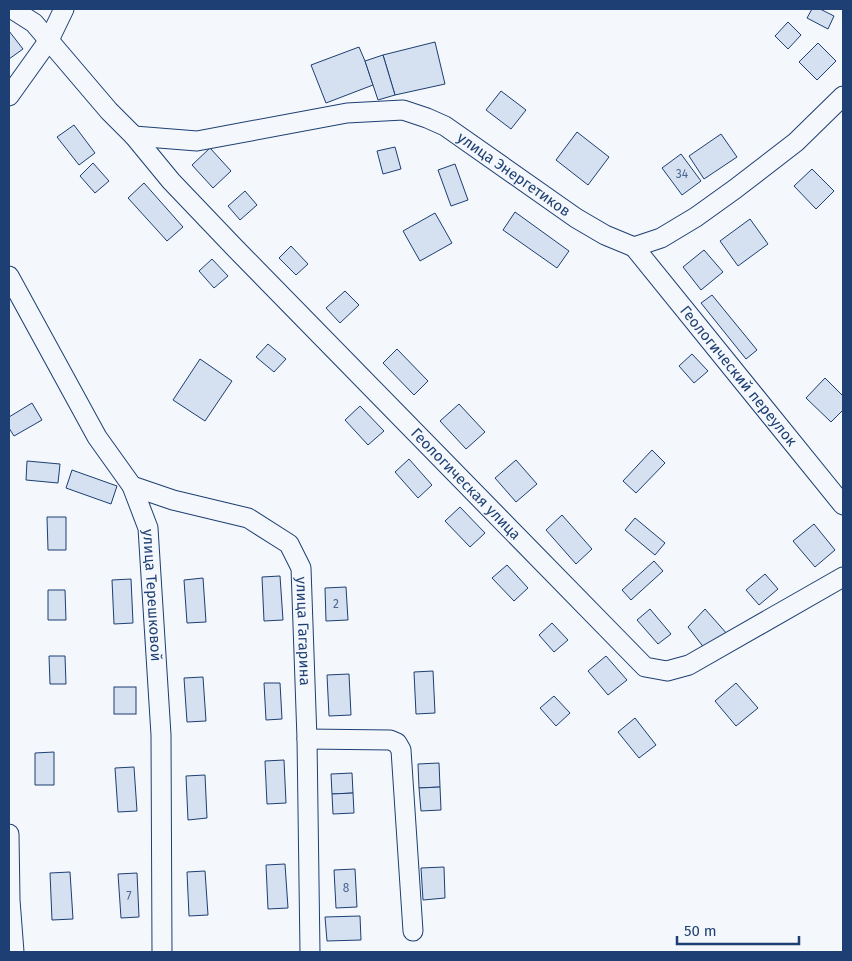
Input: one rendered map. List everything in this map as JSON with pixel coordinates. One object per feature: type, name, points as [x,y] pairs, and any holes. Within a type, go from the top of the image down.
[{"type":"street","name":"Геологическая улица","points":[[12,9],[34,23],[109,111],[234,247],[645,667],[667,671],[689,665],[843,577]]},
{"type":"street","points":[[9,96],[49,40],[64,9]]},
{"type":"street","points":[[634,247],[661,238],[696,217],[735,189],[796,142],[843,96]]},
{"type":"street","name":"улица Энергетиков","points":[[134,136],[197,141],[347,113],[403,110],[445,126],[576,218],[605,235],[634,247]]},
{"type":"street","name":"Геологический переулок","points":[[634,247],[843,505]]},
{"type":"street","name":"улица Терешковой","points":[[9,276],[98,437],[132,486],[148,528],[161,735],[162,952]]},
{"type":"street","name":"улица Гагарина","points":[[132,486],[173,500],[248,518],[289,544],[301,568],[307,739],[310,952]]},
{"type":"street","points":[[307,739],[390,740],[397,743],[401,750],[414,930]]},
{"type":"street","points":[[9,834],[10,900],[14,952]]},
{"type":"building","points":[[812,9],[820,9],[834,16],[828,29],[807,18]]},
{"type":"building","points":[[788,22],[801,35],[788,49],[775,36]]},
{"type":"building","points":[[9,31],[23,49],[9,59]]},
{"type":"building","points":[[435,42],[445,84],[395,95],[383,55]]},
{"type":"building","points":[[818,43],[836,61],[817,80],[799,62]]},
{"type":"building","points":[[359,47],[373,85],[326,103],[311,65]]},
{"type":"building","points":[[383,55],[395,95],[378,100],[365,61]]},
{"type":"building","points":[[501,91],[526,110],[511,129],[486,110]]},
{"type":"building","points":[[74,125],[95,153],[79,165],[57,137]]},
{"type":"building","points":[[577,132],[609,157],[588,185],[556,160]]},
{"type":"building","points":[[721,134],[737,157],[704,179],[689,156]]},
{"type":"building","points":[[395,147],[401,169],[383,174],[377,151]]},
{"type":"building","points":[[210,148],[231,171],[213,188],[192,165]]},
{"type":"building","points":[[681,154],[701,181],[682,195],[662,168]]},
{"type":"building","points":[[93,163],[109,181],[95,193],[80,176]]},
{"type":"building","points":[[455,164],[468,200],[451,206],[438,170]]},
{"type":"building","points":[[812,169],[834,191],[816,209],[794,186]]},
{"type":"building","points":[[144,183],[183,227],[167,241],[128,198]]},
{"type":"building","points":[[245,191],[257,205],[240,220],[228,206]]},
{"type":"building","points":[[515,212],[569,251],[557,268],[503,230]]},
{"type":"building","points":[[435,213],[452,243],[420,261],[403,231]]},
{"type":"building","points":[[750,219],[768,244],[738,266],[720,241]]},
{"type":"building","points":[[291,246],[308,264],[296,275],[279,258]]},
{"type":"building","points":[[704,250],[723,272],[701,290],[683,267]]},
{"type":"building","points":[[212,259],[228,276],[214,288],[199,271]]},
{"type":"building","points":[[345,291],[359,305],[340,323],[326,308]]},
{"type":"building","points":[[712,295],[757,350],[746,359],[701,303]]},
{"type":"building","points":[[268,344],[286,359],[274,372],[256,357]]},
{"type":"building","points":[[397,349],[428,381],[414,395],[383,363]]},
{"type":"building","points":[[692,354],[708,371],[694,383],[679,366]]},
{"type":"building","points":[[200,359],[232,381],[205,421],[173,400]]},
{"type":"building","points":[[825,378],[843,396],[843,410],[831,422],[806,398]]},
{"type":"building","points":[[32,403],[42,420],[14,436],[9,428],[9,417]]},
{"type":"building","points":[[459,404],[485,432],[466,449],[440,421]]},
{"type":"building","points":[[360,406],[384,431],[368,445],[345,420]]},
{"type":"building","points":[[652,450],[665,463],[636,493],[623,481]]},
{"type":"building","points":[[409,459],[432,485],[418,498],[395,472]]},
{"type":"building","points":[[516,460],[537,484],[516,502],[495,478]]},
{"type":"building","points":[[27,461],[60,464],[58,483],[26,480]]},
{"type":"building","points":[[72,470],[117,486],[111,504],[66,488]]},
{"type":"building","points":[[460,507],[485,533],[470,547],[445,521]]},
{"type":"building","points":[[562,515],[592,549],[576,564],[546,530]]},
{"type":"building","points":[[47,517],[66,517],[66,550],[48,550]]},
{"type":"building","points":[[635,518],[665,543],[655,555],[625,530]]},
{"type":"building","points":[[814,524],[835,550],[815,567],[793,541]]},
{"type":"building","points":[[654,561],[663,571],[631,600],[622,590]]},
{"type":"building","points":[[507,565],[528,588],[514,601],[492,578]]},
{"type":"building","points":[[765,574],[778,589],[759,605],[746,590]]},
{"type":"building","points":[[280,576],[283,620],[264,621],[262,577]]},
{"type":"building","points":[[203,578],[206,622],[187,623],[184,580]]},
{"type":"building","points":[[131,579],[133,623],[114,624],[112,580]]},
{"type":"building","points":[[346,587],[348,620],[326,621],[325,588]]},
{"type":"building","points":[[48,590],[65,590],[66,620],[48,620]]},
{"type":"building","points":[[650,609],[671,634],[658,644],[637,620]]},
{"type":"building","points":[[705,609],[728,635],[705,649],[688,627]]},
{"type":"building","points":[[552,623],[568,640],[554,652],[539,635]]},
{"type":"building","points":[[49,656],[65,656],[66,684],[50,684]]},
{"type":"building","points":[[606,656],[627,680],[608,695],[588,671]]},
{"type":"building","points":[[433,671],[435,713],[416,714],[414,672]]},
{"type":"building","points":[[349,674],[351,715],[329,716],[327,675]]},
{"type":"building","points":[[203,677],[206,721],[187,722],[184,678]]},
{"type":"building","points":[[264,683],[280,683],[282,719],[266,720]]},
{"type":"building","points":[[736,683],[758,708],[736,726],[715,701]]},
{"type":"building","points":[[114,687],[136,687],[136,714],[114,714]]},
{"type":"building","points":[[554,696],[570,713],[556,726],[540,708]]},
{"type":"building","points":[[635,718],[656,745],[639,758],[618,732]]},
{"type":"building","points":[[54,752],[54,785],[35,785],[35,753]]},
{"type":"building","points":[[284,760],[286,803],[267,804],[265,761]]},
{"type":"building","points":[[439,763],[440,787],[419,788],[418,764]]},
{"type":"building","points":[[134,767],[137,811],[118,812],[115,768]]},
{"type":"building","points":[[352,773],[353,793],[332,794],[331,774]]},
{"type":"building","points":[[205,775],[207,818],[188,820],[186,776]]},
{"type":"building","points":[[440,787],[441,810],[421,811],[419,788]]},
{"type":"building","points":[[353,793],[354,813],[333,814],[332,794]]},
{"type":"building","points":[[285,864],[288,908],[268,909],[266,865]]},
{"type":"building","points":[[444,867],[445,898],[423,900],[421,868]]},
{"type":"building","points":[[355,869],[357,907],[336,908],[334,870]]},
{"type":"building","points":[[205,871],[208,915],[189,916],[187,872]]},
{"type":"building","points":[[70,872],[73,919],[52,920],[50,873]]},
{"type":"building","points":[[137,873],[139,917],[121,918],[118,874]]},
{"type":"building","points":[[360,916],[361,940],[327,941],[325,917]]}]
